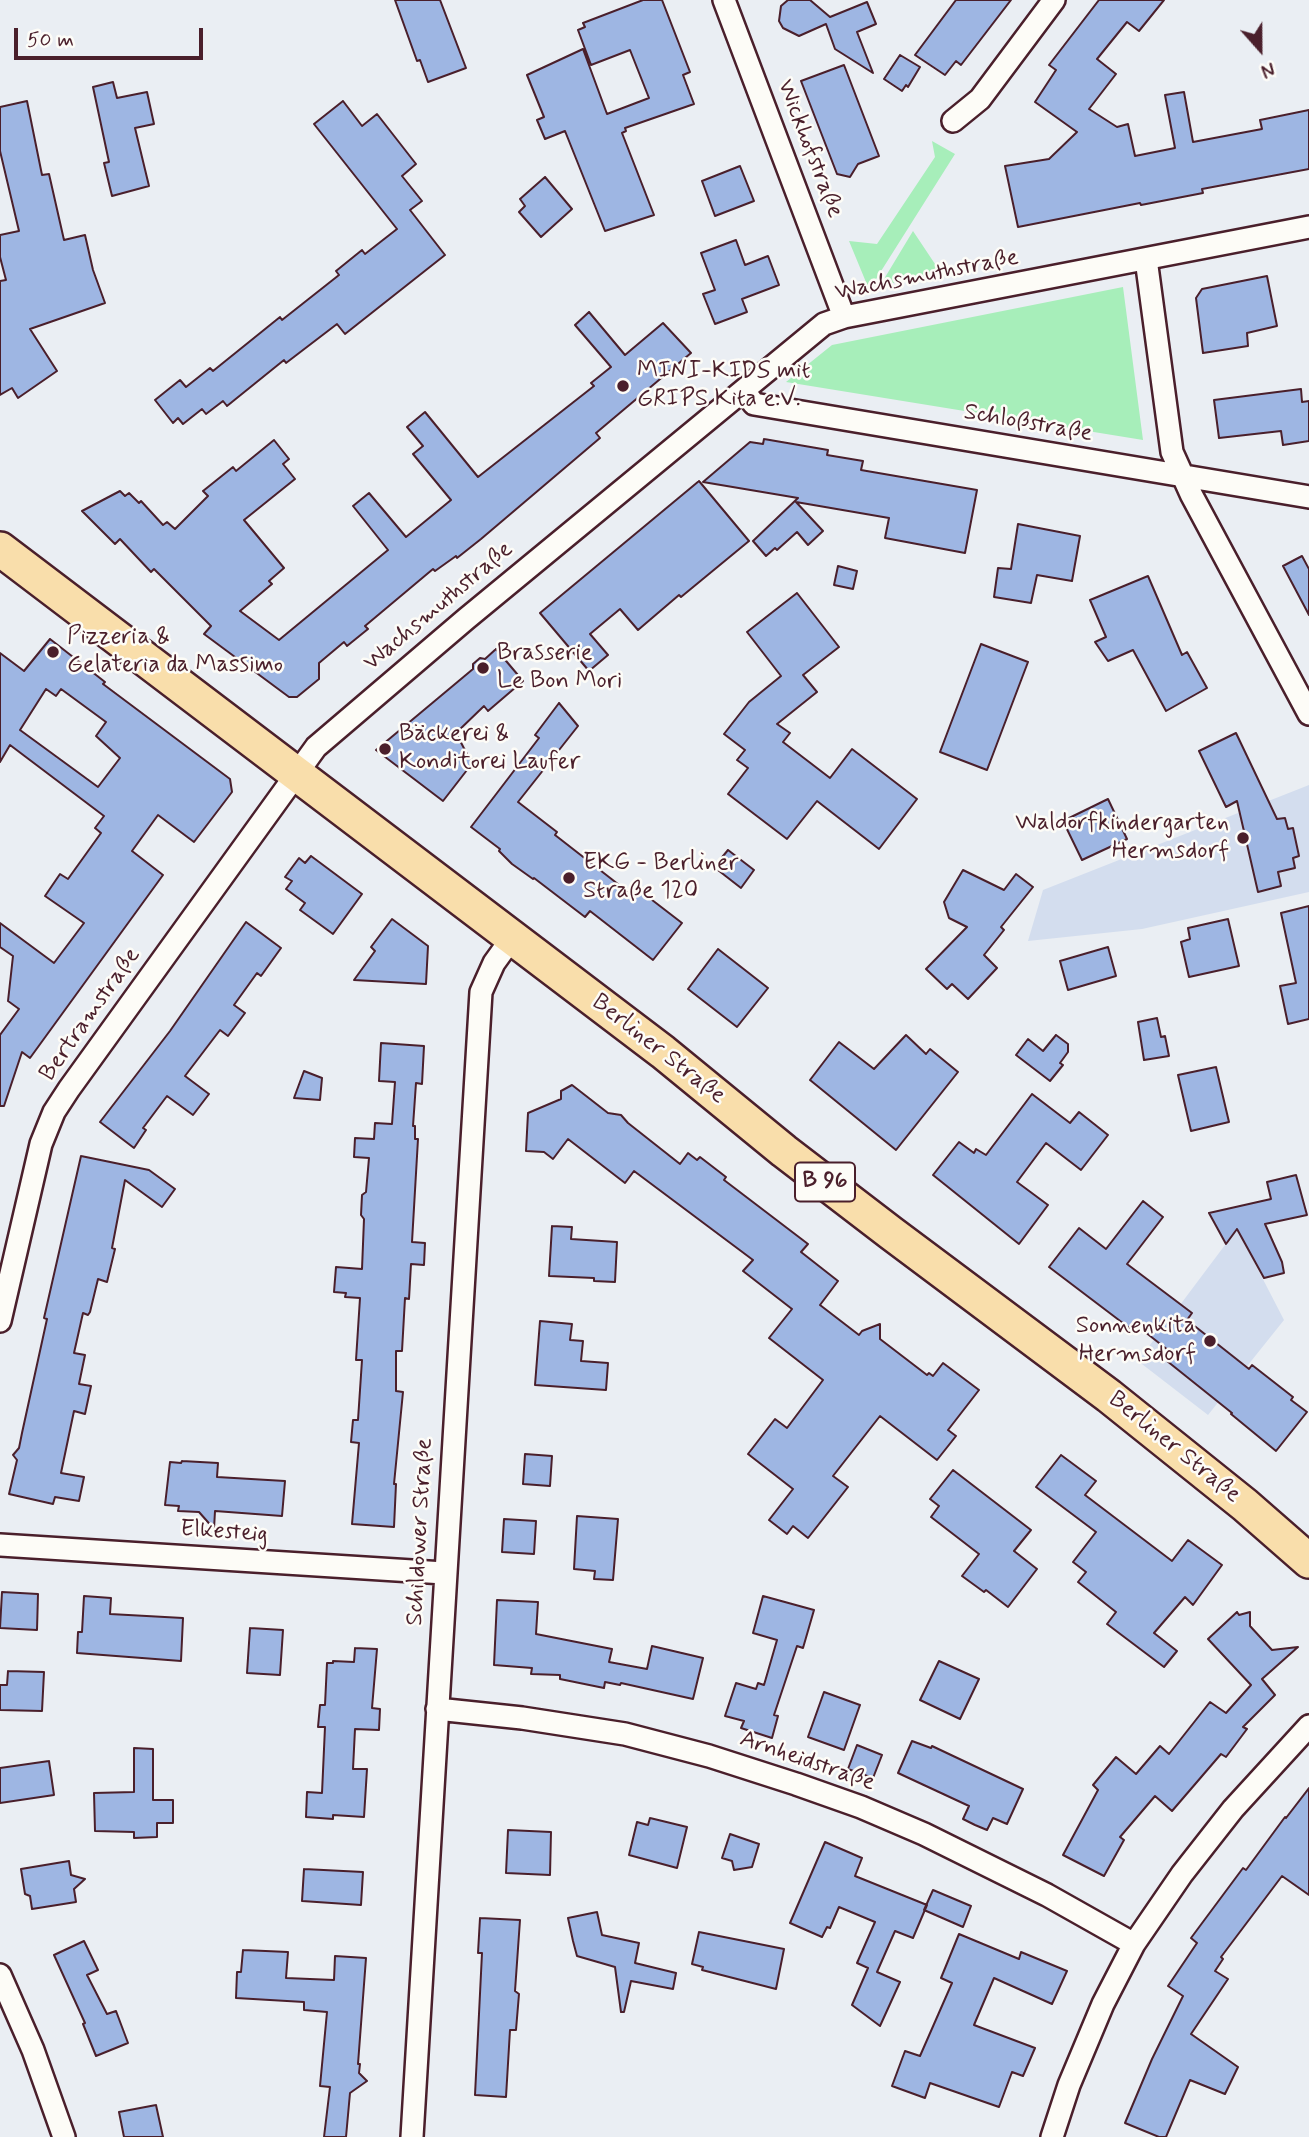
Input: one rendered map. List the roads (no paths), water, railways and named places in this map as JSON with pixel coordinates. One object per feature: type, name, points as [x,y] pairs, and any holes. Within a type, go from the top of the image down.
[{"type":"main road","name":"Berliner Straße","points":[[0,549],[663,1052],[784,1151],[891,1233],[1110,1396],[1245,1505],[1309,1561]]},
{"type":"street","name":"Wickhofstraße","points":[[724,0],[844,317]]},
{"type":"street","points":[[953,121],[980,99],[1054,0]]},
{"type":"street","name":"Wachsmuthstraße","points":[[297,773],[316,747],[334,729],[824,324],[844,317],[1309,227]]},
{"type":"street","points":[[1146,259],[1172,452],[1309,714]]},
{"type":"street","name":"Schloßstraße","points":[[744,391],[754,404],[1309,497]]},
{"type":"street","name":"Bertramstraße","points":[[0,1321],[41,1144],[54,1112],[297,773]]},
{"type":"street","name":"Schildower Straße","points":[[412,2137],[481,992],[494,963],[512,938]]},
{"type":"street","name":"Elkesteig","points":[[0,1545],[444,1573]]},
{"type":"street","name":"Arnheidstraße","points":[[437,1710],[522,1717],[625,1734],[796,1784],[925,1834],[1047,1895],[1134,1944]]},
{"type":"street","points":[[1052,2137],[1069,2085],[1103,2004],[1134,1944],[1182,1874],[1233,1810],[1309,1726]]},
{"type":"street","points":[[0,1975],[33,2050],[64,2137]]},
{"type":"place","name":"MINI-KIDS mit GRIPS Kita e.V.","points":[[623,386]]},
{"type":"place","name":"Pizzeria & Gelateria da Massimo","points":[[53,652]]},
{"type":"place","name":"Brasserie Le Bon Mori","points":[[483,668]]},
{"type":"place","name":"Bäckerei & Konditorei Laufer","points":[[385,749]]},
{"type":"place","name":"Waldorfkindergarten Hermsdorf","points":[[1243,838]]},
{"type":"place","name":"EKG - Berliner Straße 120","points":[[569,878]]},
{"type":"place","name":"Sonnenkita Hermsdorf","points":[[1210,1341]]}]
